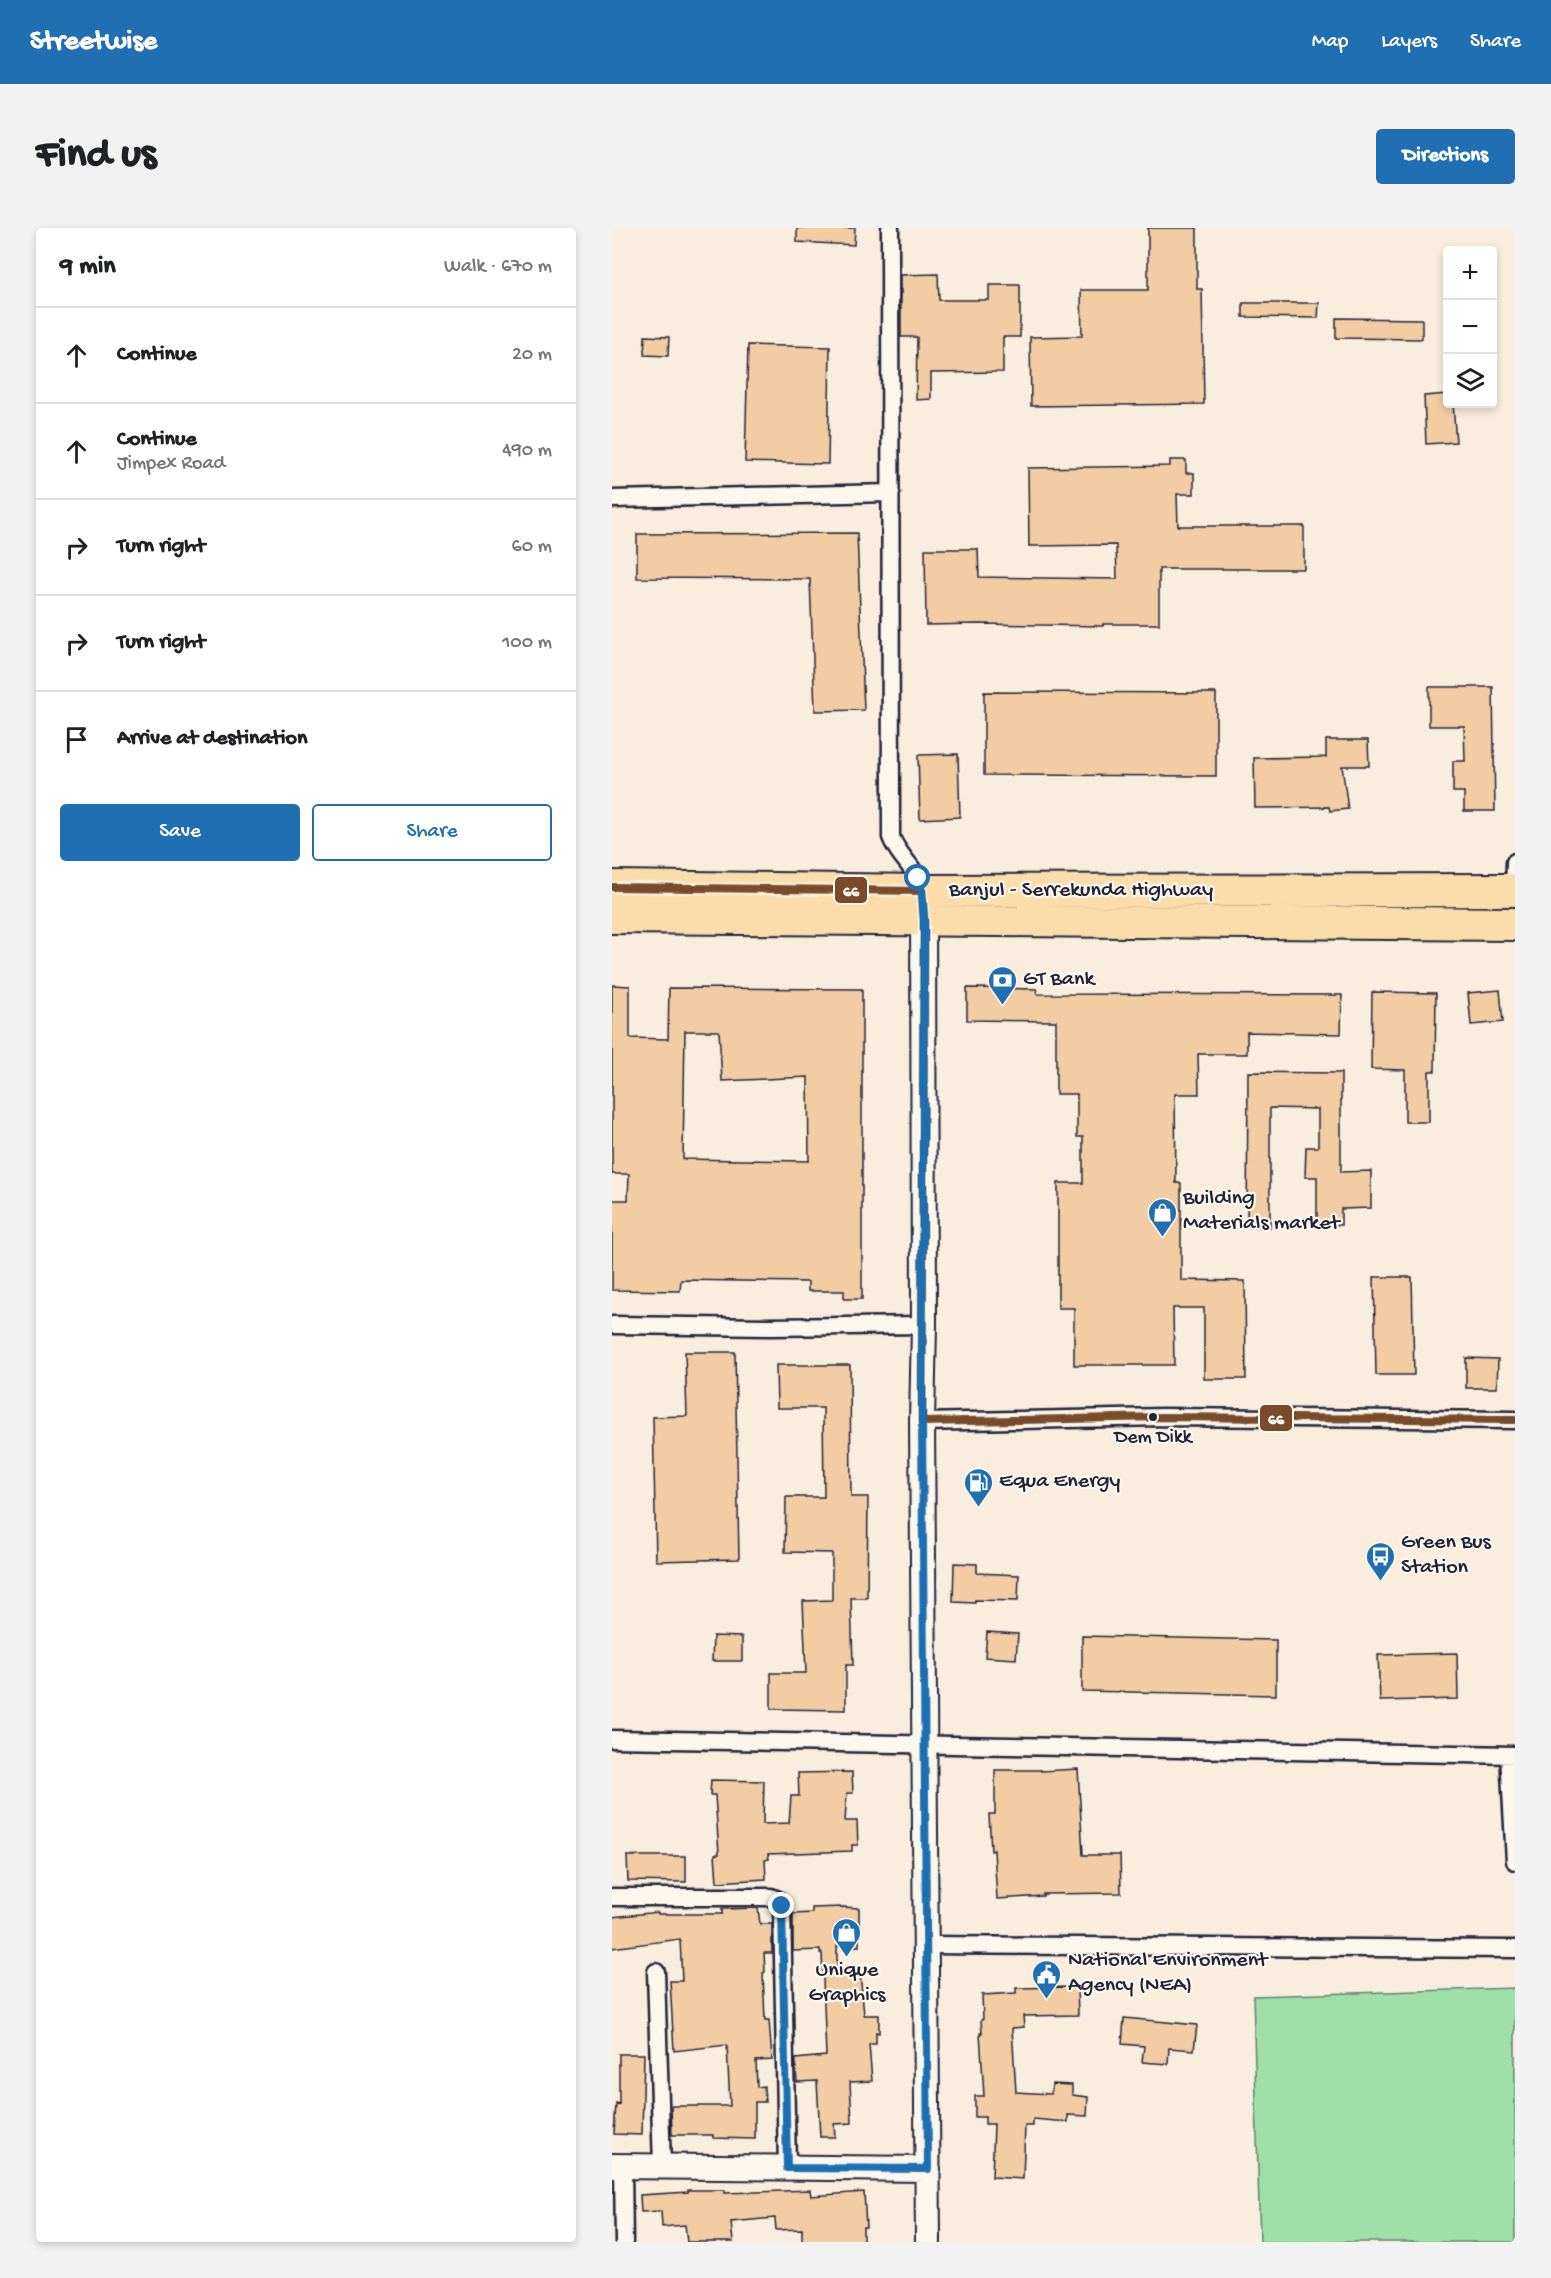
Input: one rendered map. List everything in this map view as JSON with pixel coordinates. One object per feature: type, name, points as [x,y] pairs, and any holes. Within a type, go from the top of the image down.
[{"type":"highway","name":"Banjul - Serrekunda Highway","points":[[612,917],[1515,881]]},
{"type":"highway","name":"Banjul - Serrekunda Highway","points":[[612,887],[923,906],[1515,924]]},
{"type":"street","points":[[890,228],[891,837],[894,847],[918,878],[923,906],[924,1325],[922,1422],[928,2242]]},
{"type":"street","points":[[612,499],[891,493]]},
{"type":"street","points":[[612,1325],[769,1327],[924,1325]]},
{"type":"street","points":[[922,1422],[1162,1418],[1515,1420]]},
{"type":"street","points":[[612,1739],[1512,1755],[1515,1861]]},
{"type":"street","points":[[612,1896],[771,1897],[778,1900],[782,1906],[787,2168]]},
{"type":"street","points":[[925,1945],[1515,1948]]},
{"type":"street","points":[[656,1972],[663,2167]]},
{"type":"street","points":[[624,2242],[618,2167],[928,2169]]},
{"type":"green space","points":[[1515,1988],[1515,2242],[1260,2242],[1253,1996]]},
{"type":"building","points":[[797,228],[855,228],[854,245],[797,242]]},
{"type":"building","points":[[1148,228],[1197,228],[1197,289],[1202,289],[1204,404],[1031,406],[1030,337],[1082,336],[1081,290],[1148,290]]},
{"type":"building","points":[[938,274],[939,300],[989,300],[989,285],[1020,285],[1020,337],[1003,337],[1003,372],[931,373],[931,399],[916,400],[917,337],[901,337],[901,275]]},
{"type":"building","points":[[1243,303],[1319,303],[1318,318],[1243,317]]},
{"type":"building","points":[[1336,318],[1422,319],[1422,339],[1336,338]]},
{"type":"building","points":[[645,336],[669,337],[668,356],[644,355]]},
{"type":"building","points":[[748,345],[830,347],[828,464],[745,462]]},
{"type":"building","points":[[1443,394],[1443,408],[1453,408],[1456,442],[1426,444],[1424,396]]},
{"type":"building","points":[[1170,460],[1186,460],[1186,473],[1194,473],[1194,494],[1177,494],[1178,526],[1304,526],[1304,569],[1159,569],[1159,624],[926,625],[925,549],[978,549],[979,577],[1117,579],[1116,545],[1029,546],[1028,468],[1170,466]]},
{"type":"building","points":[[857,533],[864,710],[815,711],[810,579],[637,578],[637,534]]},
{"type":"building","points":[[1429,687],[1493,687],[1495,811],[1464,811],[1464,792],[1453,792],[1453,761],[1465,761],[1464,726],[1429,726]]},
{"type":"building","points":[[984,692],[1216,693],[1216,776],[984,775]]},
{"type":"building","points":[[1326,740],[1368,740],[1369,766],[1342,766],[1348,809],[1330,811],[1329,807],[1255,808],[1254,758],[1326,757]]},
{"type":"building","points":[[958,754],[960,817],[920,819],[918,755]]},
{"type":"building","points":[[612,985],[630,986],[630,1038],[668,1039],[669,988],[862,989],[862,1299],[844,1299],[844,1291],[808,1291],[808,1282],[681,1280],[680,1291],[612,1290],[612,1200],[628,1200],[629,1174],[612,1174]],"holes":[[[685,1031],[719,1031],[722,1081],[808,1077],[809,1161],[683,1159]]]},
{"type":"building","points":[[967,988],[1037,989],[1037,994],[1342,995],[1341,1034],[1247,1032],[1247,1054],[1198,1054],[1199,1094],[1175,1094],[1176,1183],[1181,1183],[1181,1280],[1245,1281],[1246,1379],[1204,1379],[1204,1308],[1173,1308],[1174,1365],[1074,1365],[1074,1308],[1058,1308],[1058,1183],[1083,1183],[1083,1137],[1077,1137],[1077,1094],[1056,1094],[1056,1021],[967,1020]]},
{"type":"building","points":[[1500,990],[1503,1022],[1471,1025],[1468,993]]},
{"type":"building","points":[[1372,992],[1436,993],[1435,1071],[1429,1071],[1429,1122],[1405,1122],[1405,1070],[1371,1069]]},
{"type":"building","points":[[1248,1072],[1341,1073],[1341,1172],[1371,1171],[1371,1208],[1341,1209],[1341,1225],[1317,1225],[1317,1177],[1305,1177],[1306,1147],[1318,1147],[1318,1109],[1270,1108],[1270,1227],[1247,1227]]},
{"type":"building","points":[[1374,1277],[1412,1277],[1414,1375],[1376,1375]]},
{"type":"building","points":[[685,1352],[735,1352],[739,1559],[656,1561],[653,1417],[687,1416]]},
{"type":"building","points":[[1466,1358],[1498,1359],[1497,1388],[1466,1388]]},
{"type":"building","points":[[776,1365],[850,1365],[851,1497],[868,1497],[867,1598],[851,1598],[853,1665],[846,1665],[846,1710],[771,1709],[771,1673],[806,1673],[803,1601],[832,1600],[832,1553],[785,1552],[786,1497],[824,1497],[823,1408],[777,1408]]},
{"type":"building","points":[[954,1563],[977,1564],[977,1573],[1019,1575],[1018,1601],[953,1602]]},
{"type":"building","points":[[987,1632],[1018,1634],[1016,1659],[985,1657]]},
{"type":"building","points":[[713,1636],[742,1637],[742,1661],[712,1661]]},
{"type":"building","points":[[1082,1636],[1276,1640],[1276,1695],[1082,1691]]},
{"type":"building","points":[[1457,1653],[1458,1699],[1380,1701],[1378,1655]]},
{"type":"building","points":[[1078,1769],[1083,1855],[1120,1855],[1121,1893],[1043,1894],[1043,1896],[997,1899],[989,1814],[995,1814],[995,1770]]},
{"type":"building","points":[[852,1772],[853,1793],[847,1793],[845,1821],[857,1821],[858,1845],[852,1845],[852,1851],[768,1854],[769,1859],[765,1860],[766,1879],[717,1882],[715,1854],[719,1854],[715,1795],[710,1795],[711,1780],[764,1781],[763,1824],[789,1823],[791,1796],[799,1796],[798,1773]]},
{"type":"building","points":[[627,1856],[686,1856],[686,1882],[628,1881]]},
{"type":"building","points":[[758,1908],[760,1924],[772,1924],[772,1953],[764,1953],[765,1972],[763,1973],[765,2020],[769,2020],[772,2060],[756,2061],[757,2087],[764,2086],[765,2102],[755,2102],[755,2139],[713,2138],[713,2135],[672,2135],[671,2106],[730,2106],[727,2045],[674,2051],[670,1981],[682,1981],[680,1939],[612,1948],[612,1917],[658,1912],[658,1914],[722,1914],[722,1909]]},
{"type":"building","points":[[812,1908],[859,1908],[859,1946],[837,1946],[837,1974],[860,1972],[864,2015],[879,2015],[879,2033],[876,2032],[876,2044],[869,2044],[872,2081],[850,2082],[852,2123],[834,2124],[835,2137],[820,2137],[817,2081],[797,2082],[795,2059],[826,2056],[822,1953],[820,1950],[793,1951],[793,1914],[812,1913]]},
{"type":"building","points":[[1077,1987],[1078,2015],[1023,2016],[1024,2027],[1012,2028],[1016,2092],[1051,2094],[1052,2084],[1072,2085],[1072,2095],[1088,2097],[1087,2116],[1068,2115],[1068,2122],[1033,2119],[1033,2126],[1025,2126],[1023,2179],[992,2177],[994,2124],[985,2124],[985,2117],[975,2117],[975,2096],[984,2096],[980,2033],[982,2033],[981,2020],[983,2019],[982,1995],[1016,1993],[1016,1988]]},
{"type":"building","points":[[1124,2018],[1197,2025],[1194,2050],[1169,2048],[1168,2064],[1142,2062],[1144,2046],[1122,2044]]},
{"type":"building","points":[[619,2054],[644,2054],[642,2135],[614,2134],[616,2103],[619,2104]]},
{"type":"building","points":[[688,2190],[725,2190],[725,2193],[810,2190],[811,2196],[864,2192],[866,2227],[863,2227],[863,2242],[802,2242],[802,2229],[776,2230],[775,2218],[731,2222],[733,2242],[687,2242],[685,2225],[662,2227],[661,2211],[641,2212],[640,2195],[688,2192]]},
{"type":"transit line","name":"66","points":[[612,887],[922,891],[924,920],[922,1422],[1163,1417],[1515,1420]]},
{"type":"place","name":"GT Bank","points":[[1002,1006]]},
{"type":"place","name":"Building Materials market","points":[[1162,1238]]},
{"type":"place","name":"Dem Dikk","points":[[1153,1417]]},
{"type":"place","name":"Equa Energy","points":[[978,1508]]},
{"type":"place","name":"Green Bus Station","points":[[1380,1582]]},
{"type":"place","name":"Unique Graphics","points":[[847,1958]]},
{"type":"place","name":"National Environment Agency (NEA)","points":[[1047,2000]]},
{"type":"route","points":[[782,1906],[787,2168],[928,2169],[922,1422],[924,921],[922,891],[918,878]]}]
